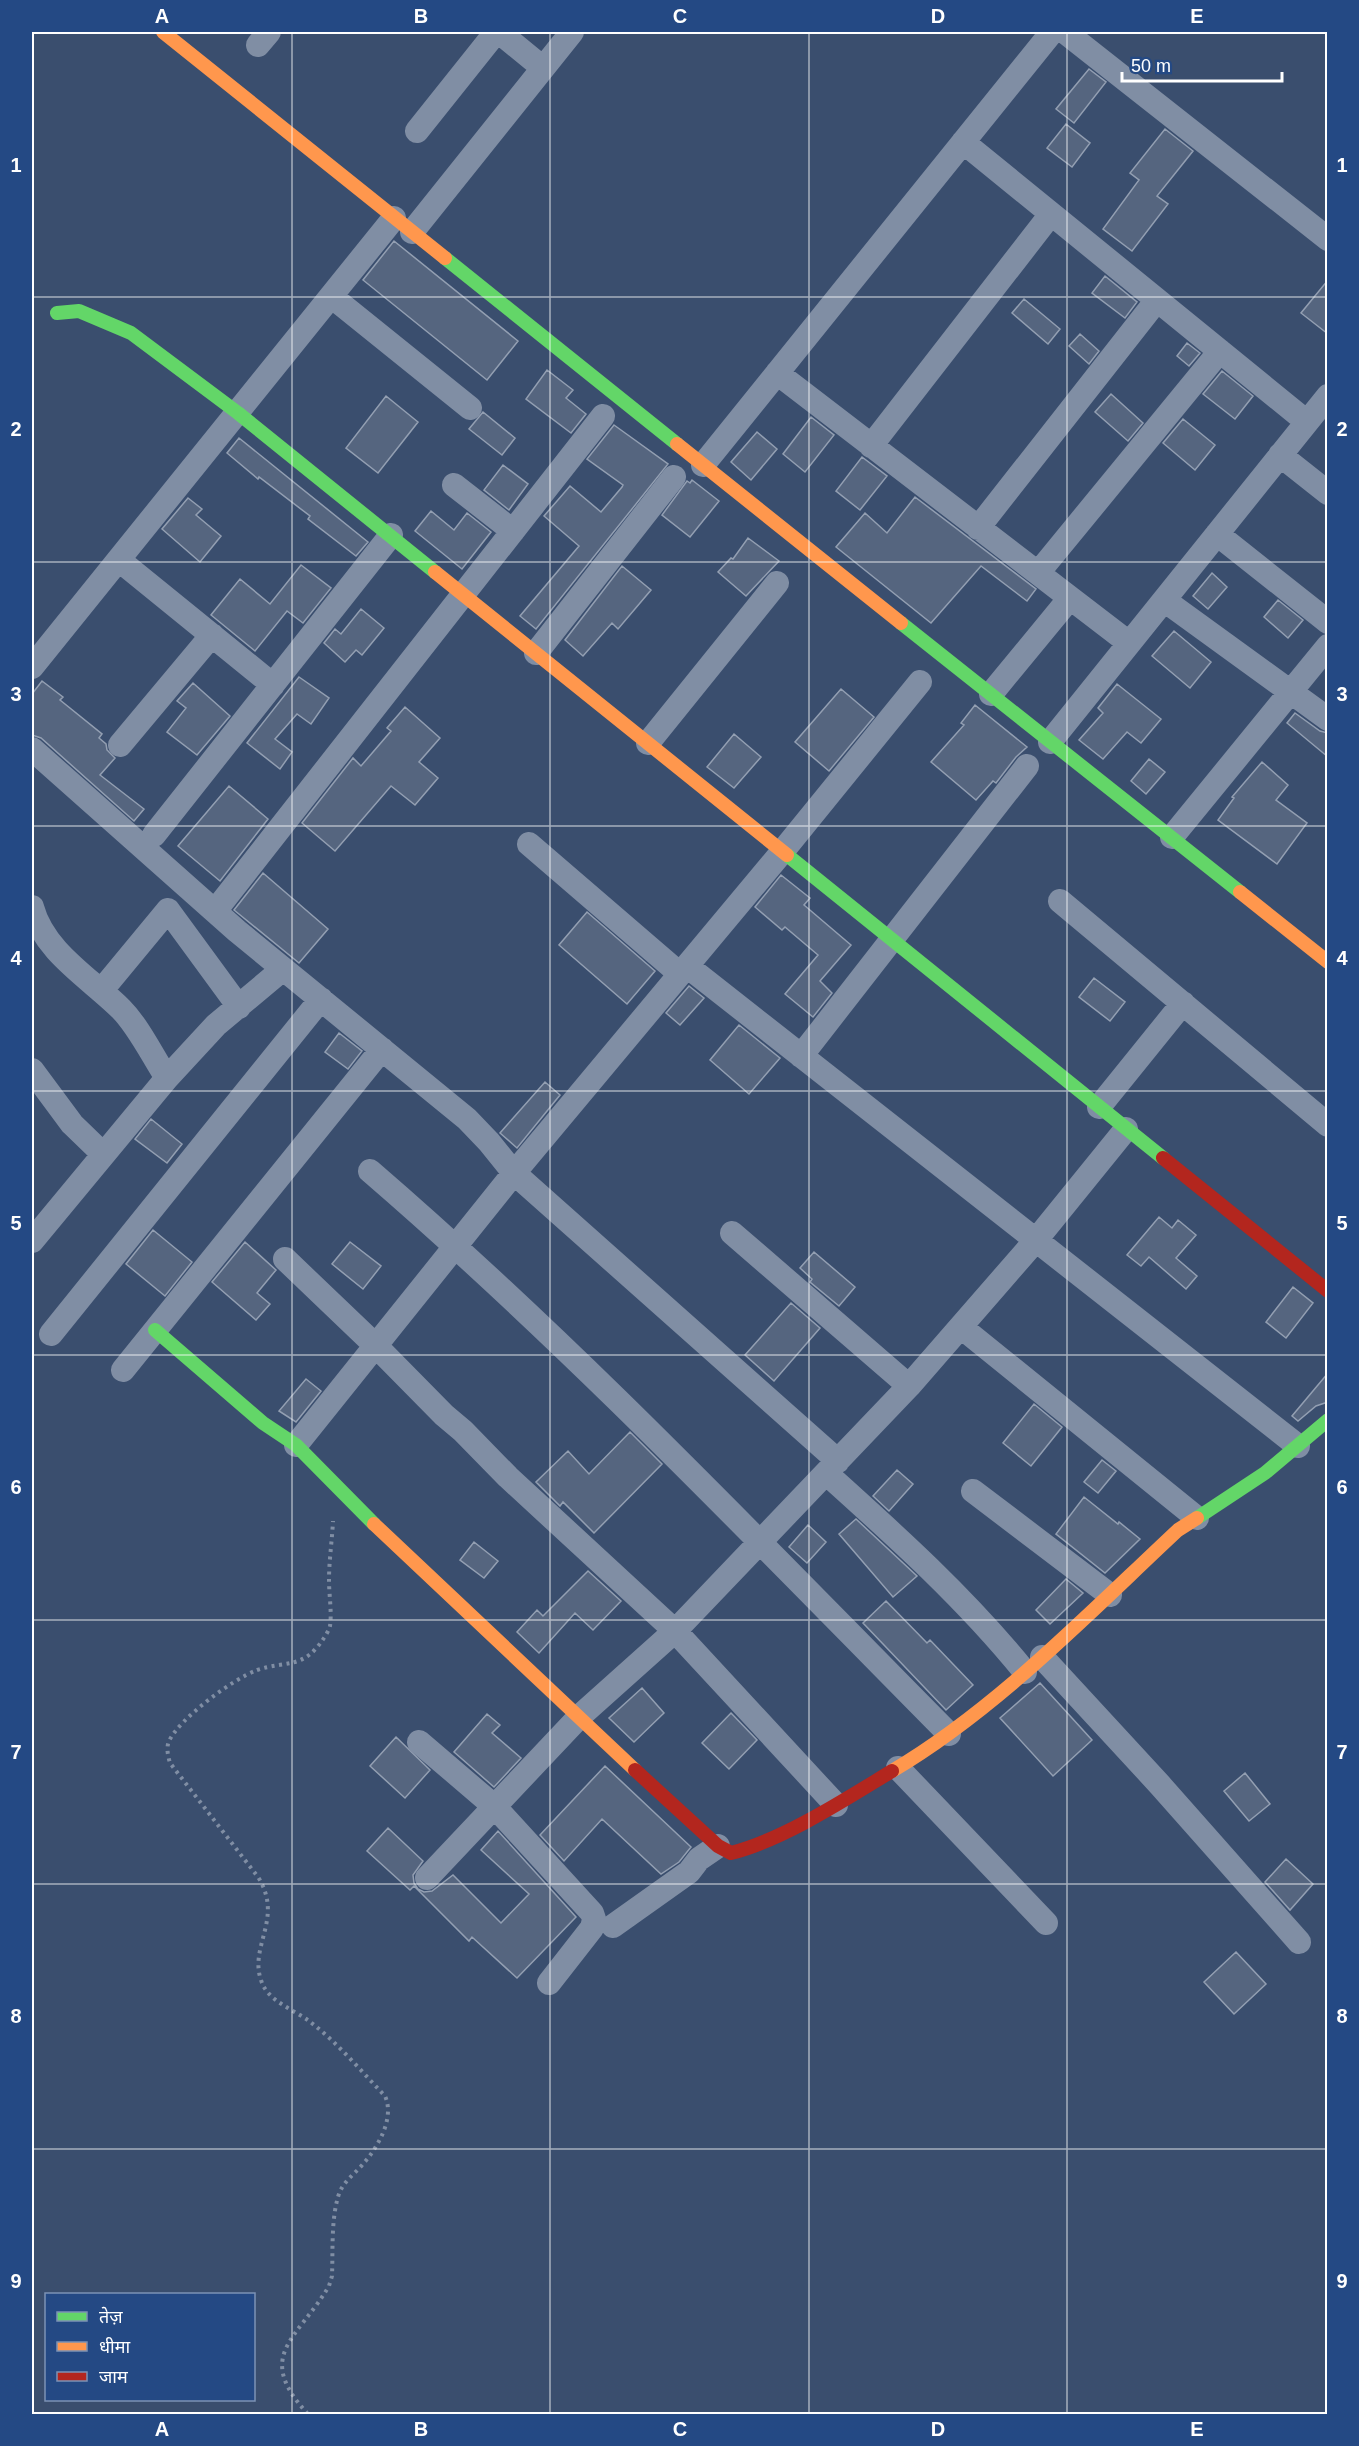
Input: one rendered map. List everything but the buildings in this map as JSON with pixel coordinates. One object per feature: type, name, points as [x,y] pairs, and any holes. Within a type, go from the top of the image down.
[{"type":"street","points":[[163,32],[1328,962]]},
{"type":"street","points":[[417,131],[497,32],[543,68]]},
{"type":"street","points":[[32,666],[332,296],[403,225],[543,68],[572,32]]},
{"type":"street","points":[[703,465],[1052,32]]},
{"type":"street","points":[[1065,32],[1328,240]]},
{"type":"street","points":[[963,142],[1307,422]]},
{"type":"street","points":[[871,446],[1051,214]]},
{"type":"street","points":[[332,296],[470,408]]},
{"type":"street","points":[[978,528],[1157,300]]},
{"type":"street","points":[[57,314],[71,311],[90,314],[131,333],[238,413],[1328,1291]]},
{"type":"street","points":[[1038,573],[1220,351]]},
{"type":"street","points":[[777,373],[1129,643]]},
{"type":"street","points":[[1050,742],[1328,396]]},
{"type":"street","points":[[215,911],[603,416]]},
{"type":"street","points":[[1280,455],[1328,492]]},
{"type":"street","points":[[536,653],[674,477]]},
{"type":"street","points":[[454,484],[513,531]]},
{"type":"street","points":[[1217,534],[1328,622]]},
{"type":"street","points":[[154,835],[391,536]]},
{"type":"street","points":[[119,560],[273,685]]},
{"type":"street","points":[[648,743],[777,583]]},
{"type":"street","points":[[991,694],[1070,598]]},
{"type":"street","points":[[1164,600],[1328,720]]},
{"type":"street","points":[[120,745],[212,635]]},
{"type":"street","points":[[1172,837],[1328,646]]},
{"type":"street","points":[[296,1445],[514,1173],[782,852],[920,682]]},
{"type":"street","points":[[32,749],[283,969],[467,1119],[514,1173],[833,1467],[969,1610],[1034,1665],[1160,1785],[1299,1942]]},
{"type":"street","points":[[801,1056],[1028,766]]},
{"type":"street","points":[[529,844],[683,970],[801,1056],[1298,1446]]},
{"type":"street","points":[[1060,901],[1328,1125]]},
{"type":"street","points":[[32,907],[34,918],[50,943],[128,1017],[167,1078]]},
{"type":"street","points":[[102,992],[168,910],[239,1007]]},
{"type":"street","points":[[32,1241],[167,1078],[216,1025],[283,969]]},
{"type":"street","points":[[51,1334],[321,999]]},
{"type":"street","points":[[1099,1107],[1182,1004]]},
{"type":"street","points":[[123,1370],[382,1049]]},
{"type":"street","points":[[32,1070],[72,1124],[103,1154]]},
{"type":"street","points":[[427,1878],[580,1716],[675,1631],[909,1386],[1036,1240],[1126,1129]]},
{"type":"street","points":[[370,1171],[456,1246],[646,1428],[949,1734]]},
{"type":"street","points":[[732,1233],[909,1386]]},
{"type":"street","points":[[285,1259],[376,1346],[415,1388],[463,1431],[508,1478],[675,1631],[836,1805]]},
{"type":"street","points":[[961,1327],[1197,1518]]},
{"type":"street","points":[[155,1330],[263,1423],[296,1445],[336,1487],[580,1716],[661,1796],[718,1846],[731,1853],[739,1852],[836,1805],[949,1734],[1034,1665],[1110,1595],[1164,1541],[1265,1473],[1328,1420]]},
{"type":"street","points":[[973,1491],[1110,1595]]},
{"type":"street","points":[[420,1742],[494,1806],[587,1906],[593,1916],[591,1928],[549,1983]]},
{"type":"street","points":[[898,1768],[1046,1923]]},
{"type":"street","points":[[613,1926],[689,1872],[699,1859],[718,1846]]},
{"type":"path","points":[[308,2415],[294,2400],[283,2378],[282,2357],[288,2344],[332,2277],[338,2196],[349,2177],[366,2161],[380,2137],[390,2112],[388,2102],[385,2096],[326,2035],[308,2020],[268,1994],[263,1987],[259,1964],[269,1905],[266,1892],[258,1877],[170,1763],[167,1749],[177,1729],[232,1682],[258,1670],[298,1663],[314,1651],[325,1637],[330,1626],[329,1580],[336,1487]]},
{"type":"traffic: fast","points":[[445,258],[677,444]]},
{"type":"traffic: fast","points":[[57,313],[79,311],[131,333],[238,413],[435,572]]},
{"type":"traffic: fast","points":[[901,623],[1240,892]]},
{"type":"traffic: fast","points":[[787,855],[1163,1158]]},
{"type":"traffic: fast","points":[[155,1330],[263,1423],[296,1445],[374,1524]]},
{"type":"traffic: fast","points":[[1197,1518],[1265,1473],[1328,1420]]},
{"type":"traffic: slow","points":[[163,32],[445,258]]},
{"type":"traffic: slow","points":[[677,444],[901,623]]},
{"type":"traffic: slow","points":[[435,572],[787,855]]},
{"type":"traffic: slow","points":[[1240,892],[1328,962]]},
{"type":"traffic: slow","points":[[892,1771],[931,1746],[1005,1689],[1178,1530],[1197,1518]]},
{"type":"traffic: slow","points":[[374,1524],[635,1770]]},
{"type":"traffic: jam","points":[[1163,1158],[1328,1291]]},
{"type":"traffic: jam","points":[[635,1770],[718,1846],[731,1853],[793,1829],[892,1771]]}]
